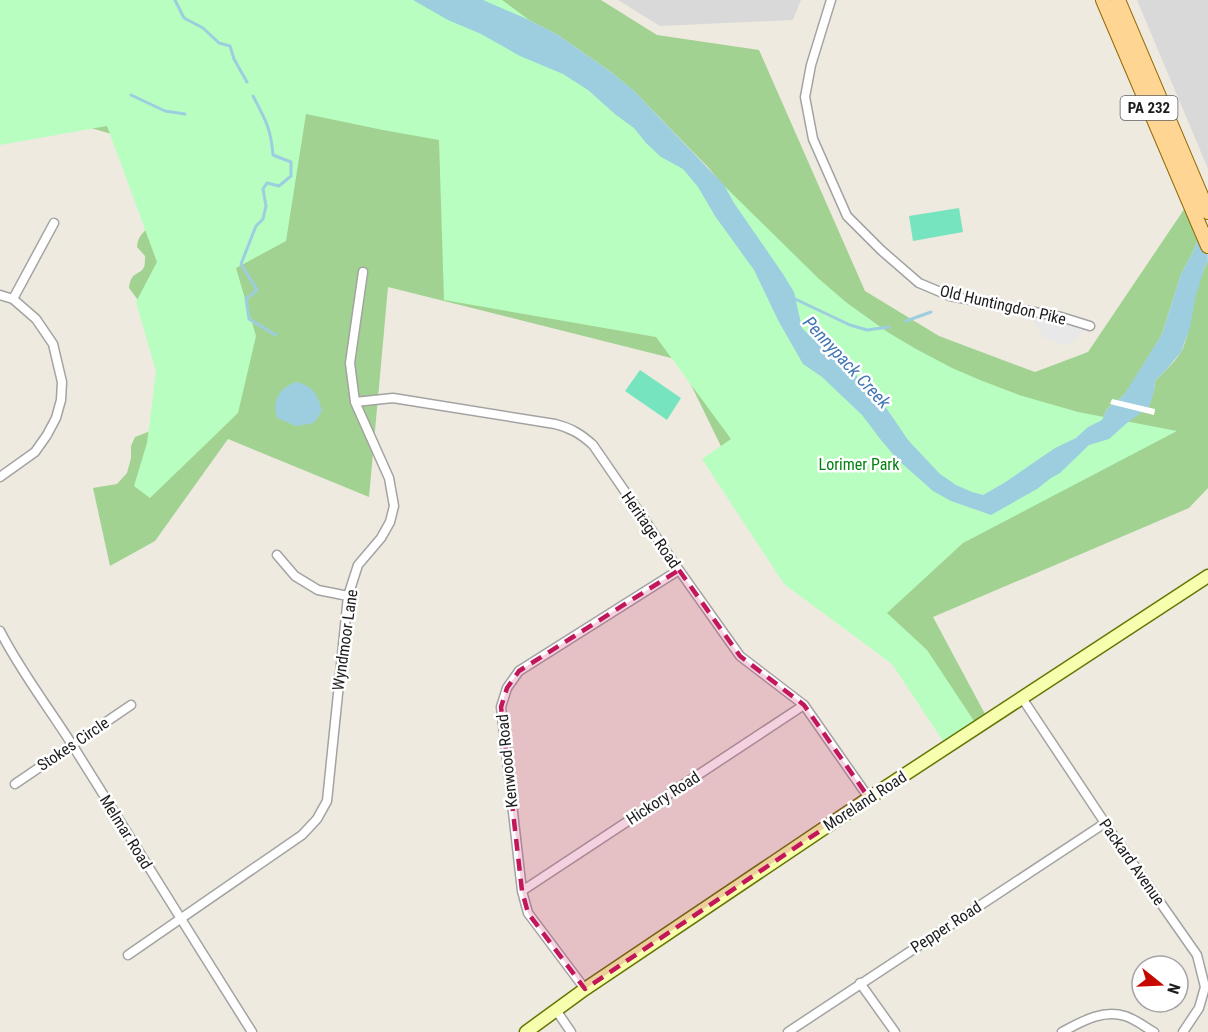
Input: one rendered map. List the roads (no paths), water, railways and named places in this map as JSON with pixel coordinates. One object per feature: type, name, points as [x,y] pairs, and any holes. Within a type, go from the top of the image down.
[{"type":"main road","name":"PA 232","points":[[1104,0],[1202,214]]},
{"type":"main road","name":"PA 232","points":[[1119,0],[1202,198],[1202,214],[1208,246]]},
{"type":"street","name":"Old Huntingdon Pike","points":[[831,0],[811,64],[806,97],[813,139],[848,216],[881,250],[919,283],[950,296],[1061,317],[1090,326]]},
{"type":"street","points":[[13,299],[54,223]]},
{"type":"street","name":"Wyndmoor Lane","points":[[128,955],[302,835],[317,819],[327,801],[348,596],[358,565],[381,538],[390,522],[393,506],[389,478],[355,402],[350,363],[363,272]]},
{"type":"street","points":[[0,296],[13,299],[36,319],[52,344],[62,382],[61,400],[56,418],[47,435],[35,452],[0,477]]},
{"type":"street","name":"Heritage Road","points":[[355,402],[393,398],[555,424],[570,428],[584,436],[593,445],[740,656],[804,705],[868,798]]},
{"type":"street","points":[[277,555],[295,576],[318,590],[348,596]]},
{"type":"street","name":"Kenwood Road","points":[[585,989],[528,912],[522,891],[501,707],[507,688],[519,671],[679,570]]},
{"type":"street","name":"Moreland Road","points":[[526,1032],[585,989],[868,798],[1208,576]]},
{"type":"street","name":"Melmar Road","points":[[0,631],[12,654],[72,744],[252,1032]]},
{"type":"street","name":"Packard Avenue","points":[[1022,698],[1197,955],[1205,987],[1199,1008],[1183,1032]]},
{"type":"street","name":"Stokes Circle","points":[[15,784],[131,705]]},
{"type":"street","name":"Hickory Road","points":[[522,891],[804,705]]},
{"type":"street","name":"Pepper Road","points":[[788,1032],[1105,823]]},
{"type":"street","points":[[860,983],[895,1032]]},
{"type":"street","points":[[556,1010],[571,1032]]},
{"type":"street","points":[[1062,1032],[1087,1019],[1107,1014],[1125,1016],[1154,1032]]},
{"type":"water","points":[[413,0],[483,0],[558,35],[634,91],[724,185],[794,292],[802,328],[813,339],[827,343],[840,356],[883,403],[908,440],[940,474],[956,485],[983,495],[1102,420],[1107,409],[1124,395],[1162,334],[1181,274],[1205,223],[1208,261],[1195,299],[1190,328],[1181,352],[1155,381],[1149,407],[1109,439],[1089,445],[1060,473],[1037,489],[991,515],[951,501],[933,491],[897,459],[862,415],[822,377],[803,364],[779,322],[754,270],[715,216],[698,187],[683,169],[661,157],[634,128],[588,90],[563,74],[520,56]]},
{"type":"water","points":[[296,382],[311,389],[319,400],[322,411],[314,423],[296,426],[277,418],[275,406],[278,396],[281,391]]},
{"type":"waterway","points":[[175,0],[184,18],[203,28],[219,43],[230,46],[234,59],[247,82]]},
{"type":"waterway","points":[[131,95],[165,111],[185,114]]},
{"type":"waterway","points":[[253,96],[267,124],[273,155],[291,162],[291,176],[279,186],[267,183],[263,189],[266,206],[263,219],[256,226],[241,264],[257,290],[246,299],[249,319],[276,335]]},
{"type":"waterway","name":"Pennypack Creek","points":[[793,298],[850,325],[867,330],[889,327]]},
{"type":"waterway","points":[[906,321],[931,312]]},
{"type":"park label","name":"Lorimer Park","points":[[859,464]]}]
